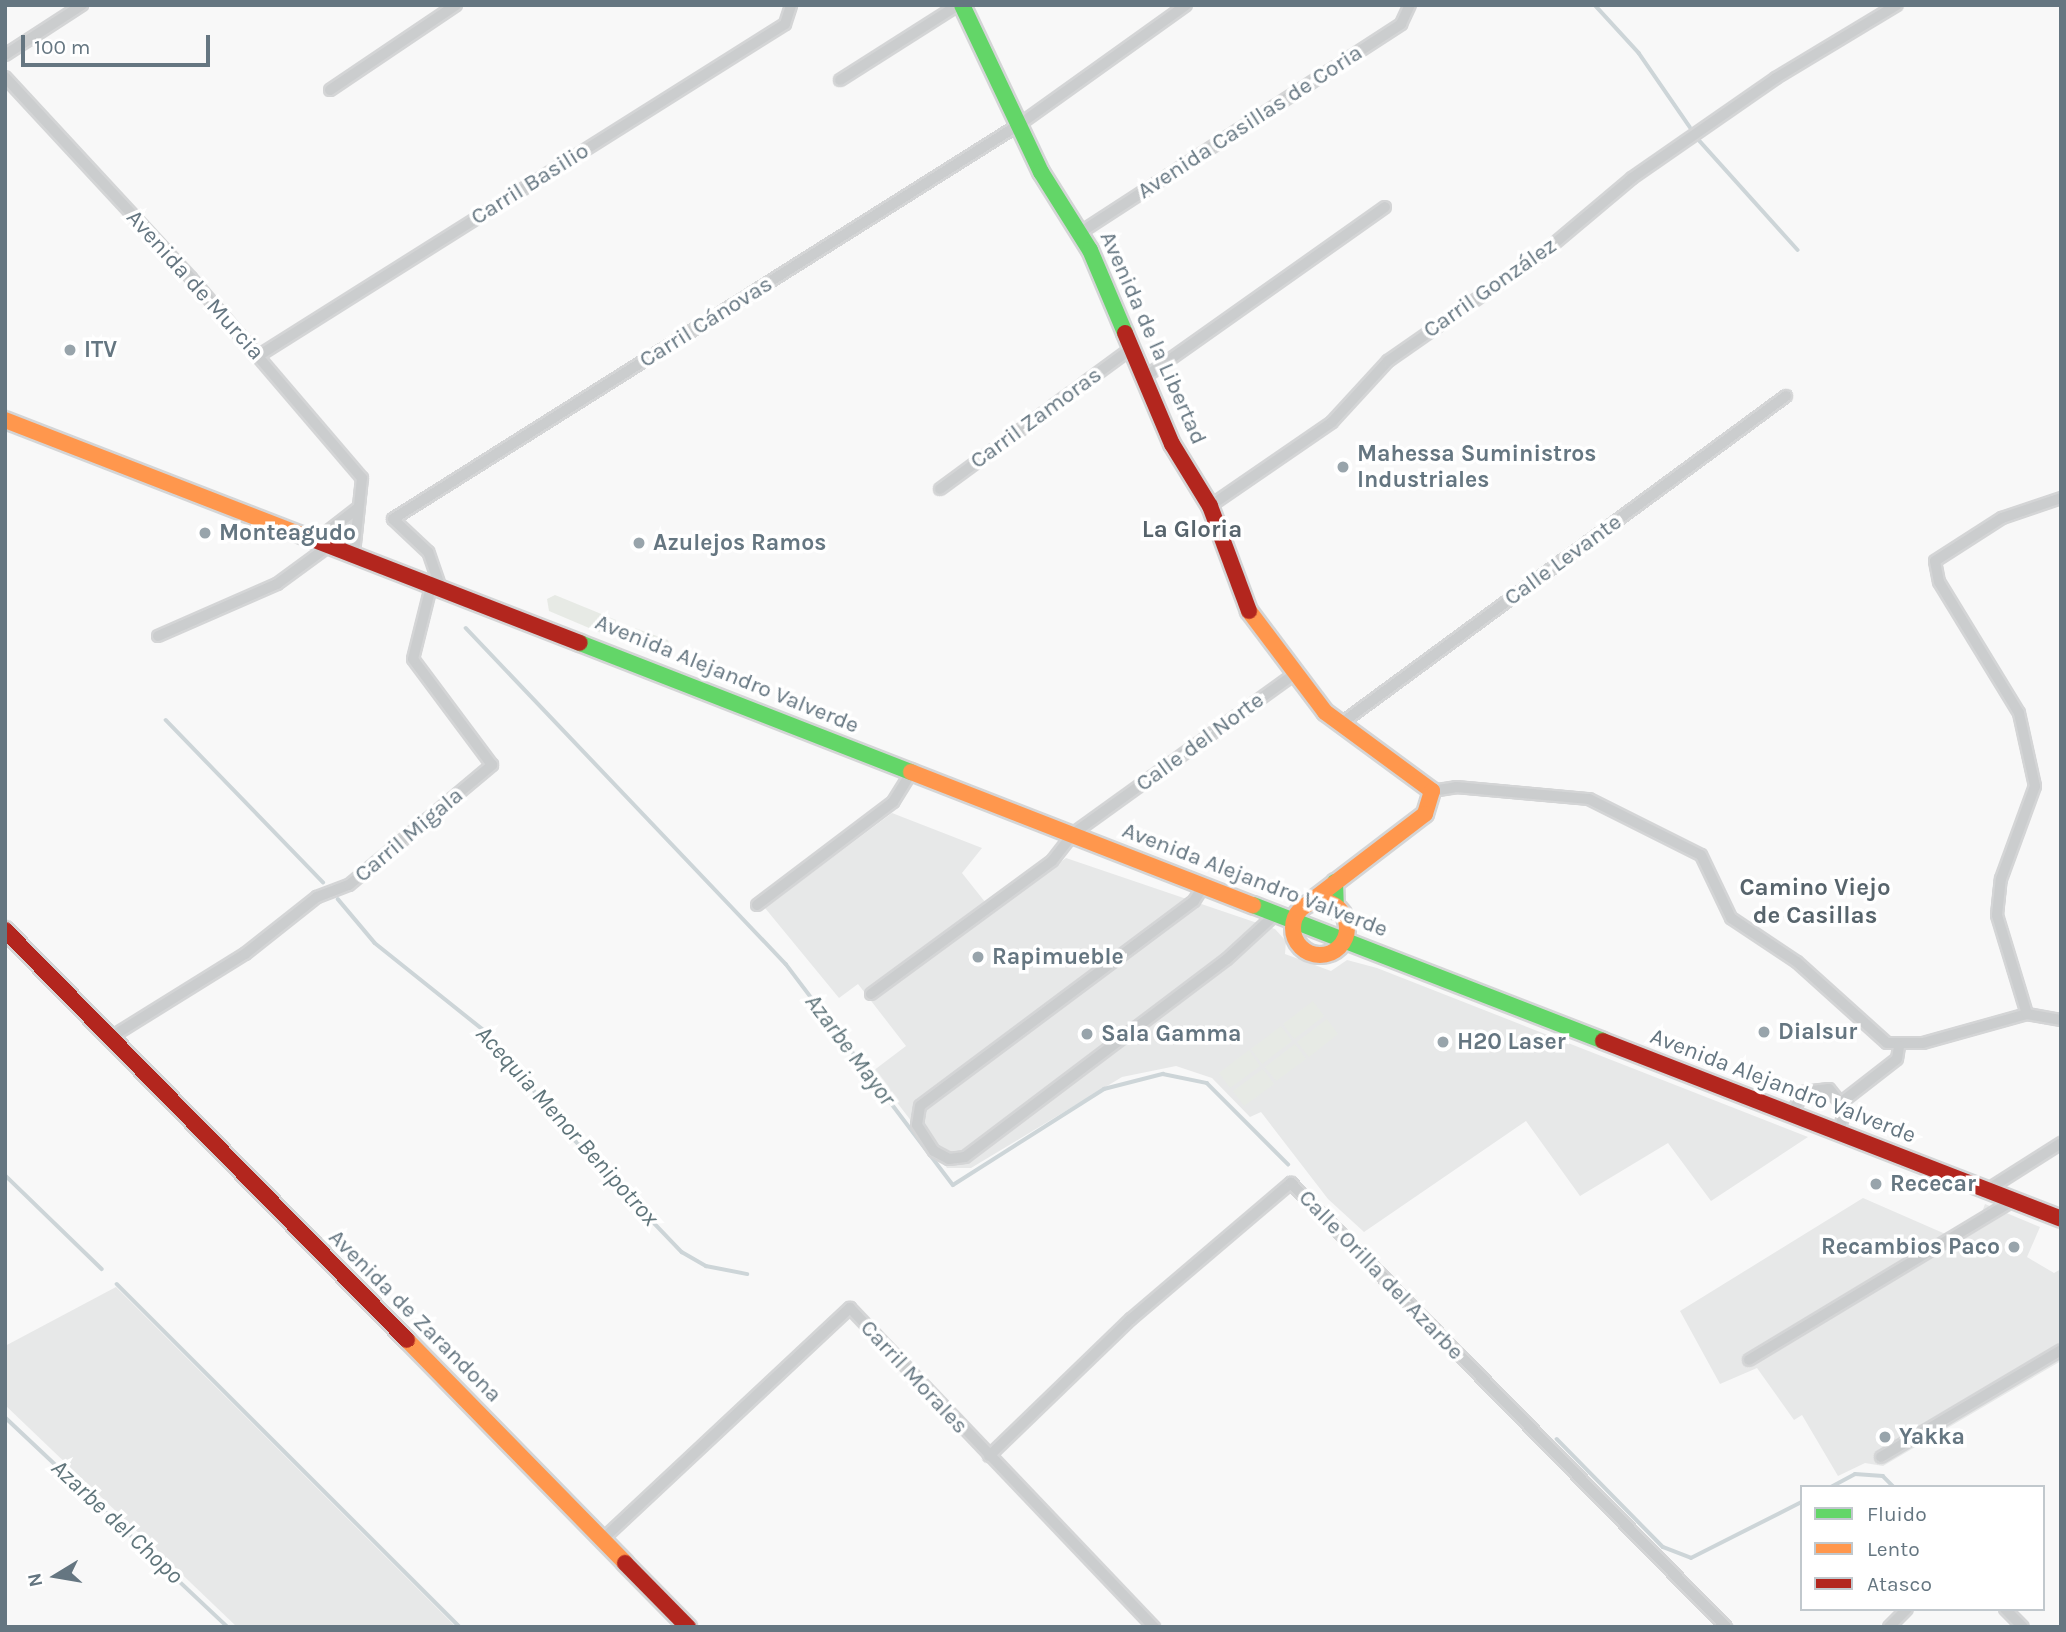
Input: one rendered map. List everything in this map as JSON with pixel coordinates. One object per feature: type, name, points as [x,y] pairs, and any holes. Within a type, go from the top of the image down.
[{"type":"main road","name":"Avenida de la Libertad","points":[[960,5],[1041,172],[1081,232],[1172,444],[1210,506],[1250,614],[1292,676],[1339,725],[1432,791]]},
{"type":"main road","points":[[5,420],[354,553]]},
{"type":"main road","name":"Avenida Alejandro Valverde","points":[[354,553],[2061,1219]]},
{"type":"main road","points":[[1335,882],[1336,911],[1348,942],[1335,955],[1309,951],[1298,943],[1284,916],[1314,899],[1335,882],[1425,814],[1432,791]]},
{"type":"main road","points":[[1314,899],[1336,911]]},
{"type":"main road","name":"Avenida de Zarandona","points":[[5,930],[604,1538],[688,1627]]},
{"type":"street","points":[[5,55],[82,5]]},
{"type":"street","points":[[330,90],[456,5]]},
{"type":"street","name":"Carril Basilio","points":[[258,356],[785,24],[791,5]]},
{"type":"street","points":[[840,80],[960,5]]},
{"type":"street","name":"Carril Cánovas","points":[[436,585],[428,552],[393,519],[1020,124],[1186,5]]},
{"type":"street","name":"Avenida Casillas de Coria","points":[[1081,232],[1401,24],[1410,5]]},
{"type":"street","name":"Carril González","points":[[1210,506],[1332,422],[1388,361],[1776,78],[1897,5]]},
{"type":"street","name":"Avenida de Murcia","points":[[5,78],[258,356],[362,478],[362,503],[354,553]]},
{"type":"street","points":[[1145,377],[1385,207]]},
{"type":"street","name":"Carril Zamoras","points":[[940,489],[1132,348]]},
{"type":"street","name":"Calle Levante","points":[[1339,725],[1786,396]]},
{"type":"street","points":[[2027,1014],[1997,915],[2001,879],[2035,786],[2019,713],[1939,582],[1935,561],[2002,518],[2061,498]]},
{"type":"street","points":[[158,636],[277,584],[362,503]]},
{"type":"street","name":"Carril Migala","points":[[111,1038],[245,954],[317,897],[349,885],[492,765],[413,659],[436,585]]},
{"type":"street","name":"Calle del Norte","points":[[871,994],[1052,861],[1074,834],[1292,676]]},
{"type":"street","points":[[757,905],[893,802],[912,772]]},
{"type":"street","points":[[1432,791],[1456,787],[1589,799],[1701,855],[1731,918],[1748,934],[1797,962],[1899,1046]]},
{"type":"street","points":[[1204,885],[1194,901],[920,1106],[917,1125],[934,1151],[949,1159],[965,1157],[1284,916]]},
{"type":"street","points":[[1899,1046],[2027,1014],[2061,1020]]},
{"type":"street","points":[[1839,1132],[1843,1101],[1897,1059],[1899,1046]]},
{"type":"street","points":[[1791,1114],[1810,1089],[1829,1089],[1843,1101]]},
{"type":"street","points":[[1987,1190],[2061,1143]]},
{"type":"street","name":"Calle Orilla del Azarbe","points":[[989,1456],[1131,1319],[1291,1183],[1726,1627]]},
{"type":"street","points":[[1749,1360],[2014,1200]]},
{"type":"street","name":"Carril Morales","points":[[604,1538],[850,1308],[1154,1627]]},
{"type":"street","points":[[1881,1457],[2061,1350]]},
{"type":"street","points":[[1889,1627],[1905,1611]]},
{"type":"street","points":[[2007,1611],[2023,1627]]},
{"type":"shaded area","points":[[555,595],[616,620],[616,631],[608,636],[549,611],[547,599]]},
{"type":"shaded area","points":[[635,628],[668,640],[671,650],[662,656],[629,643]]},
{"type":"shaded area","points":[[892,813],[982,848],[962,873],[993,912],[1066,858],[1275,929],[1286,941],[1285,954],[1331,971],[1347,960],[1377,968],[1808,1137],[1711,1201],[1668,1143],[1580,1196],[1526,1121],[1364,1232],[1328,1199],[1261,1112],[1250,1117],[1212,1078],[1176,1066],[1122,1077],[971,1168],[947,1168],[873,1071],[906,1046],[858,984],[839,998],[765,908]]},
{"type":"shaded area","points":[[1313,1001],[1324,1016],[1294,1039],[1283,1024]]},
{"type":"shaded area","points":[[1327,1019],[1338,1034],[1309,1057],[1297,1042]]},
{"type":"shaded area","points":[[1281,1026],[1292,1041],[1262,1064],[1251,1049]]},
{"type":"shaded area","points":[[1295,1044],[1306,1059],[1276,1081],[1265,1067]]},
{"type":"shaded area","points":[[1249,1050],[1260,1066],[1230,1088],[1219,1073]]},
{"type":"shaded area","points":[[1263,1069],[1274,1084],[1244,1106],[1233,1091]]},
{"type":"shaded area","points":[[1863,1198],[1950,1236],[1978,1223],[1985,1204],[2040,1227],[2027,1257],[2054,1273],[2061,1269],[2061,1361],[1883,1466],[1865,1463],[1838,1476],[1802,1415],[1794,1420],[1757,1368],[1720,1384],[1680,1311]]},
{"type":"shaded area","points":[[116,1287],[456,1627],[237,1627],[5,1405],[5,1346]]},
{"type":"waterway","points":[[1595,5],[1639,53],[1690,127]]},
{"type":"waterway","points":[[1698,139],[1798,250]]},
{"type":"waterway","name":"Azarbe Mayor","points":[[466,628],[786,964],[953,1185],[1104,1089],[1163,1074],[1207,1083],[1288,1164]]},
{"type":"waterway","name":"Acequia Menor Benipotrox","points":[[166,720],[323,882]]},
{"type":"waterway","name":"Acequia Menor Benipotrox","points":[[338,899],[375,943],[491,1036],[565,1130],[682,1252],[706,1266],[747,1274]]},
{"type":"waterway","points":[[5,1175],[102,1269]]},
{"type":"waterway","points":[[117,1284],[460,1627]]},
{"type":"waterway","name":"Azarbe del Chopo","points":[[5,1417],[228,1627]]},
{"type":"waterway","name":"Azarbe Mayor","points":[[1557,1439],[1663,1547],[1691,1558],[1800,1503]]},
{"type":"waterway","name":"Azarbe Mayor","points":[[1835,1485],[1855,1474],[1883,1476],[1892,1485]]},
{"type":"traffic: fast","points":[[962,5],[1041,172],[1090,250],[1125,333]]},
{"type":"traffic: fast","points":[[580,643],[911,772]]},
{"type":"traffic: fast","points":[[1335,882],[1336,911]]},
{"type":"traffic: fast","points":[[1253,905],[1603,1041]]},
{"type":"traffic: slow","points":[[5,420],[312,539]]},
{"type":"traffic: slow","points":[[1249,611],[1325,712],[1432,791],[1425,814],[1314,899]]},
{"type":"traffic: slow","points":[[911,772],[1253,905]]},
{"type":"traffic: slow","points":[[1320,901],[1339,909],[1347,928],[1339,947],[1320,955],[1301,947],[1293,928],[1301,909],[1320,901]]},
{"type":"traffic: slow","points":[[407,1340],[625,1563]]},
{"type":"traffic: jam","points":[[1125,333],[1172,444],[1210,506],[1249,611]]},
{"type":"traffic: jam","points":[[312,539],[580,643]]},
{"type":"traffic: jam","points":[[5,930],[407,1340]]},
{"type":"traffic: jam","points":[[1603,1041],[2061,1219]]},
{"type":"traffic: jam","points":[[625,1563],[688,1627]]},
{"type":"place","name":"ITV","points":[[70,350]]},
{"type":"place","name":"Mahessa Suministros Industriales","points":[[1343,467]]},
{"type":"place","name":"Monteagudo","points":[[205,533]]},
{"type":"place","name":"Azulejos Ramos","points":[[639,543]]},
{"type":"place","name":"Rapimueble","points":[[978,957]]},
{"type":"place","name":"Dialsur","points":[[1764,1032]]},
{"type":"place","name":"Sala Gamma","points":[[1087,1034]]},
{"type":"place","name":"H20 Laser","points":[[1443,1042]]},
{"type":"place","name":"Rececar","points":[[1876,1184]]},
{"type":"place","name":"Recambios Paco","points":[[2014,1247]]},
{"type":"place","name":"Yakka","points":[[1885,1437]]},
{"type":"district","name":"La Gloria","points":[[1192,530]]},
{"type":"district","name":"Camino Viejo de Casillas","points":[[1815,902]]}]
